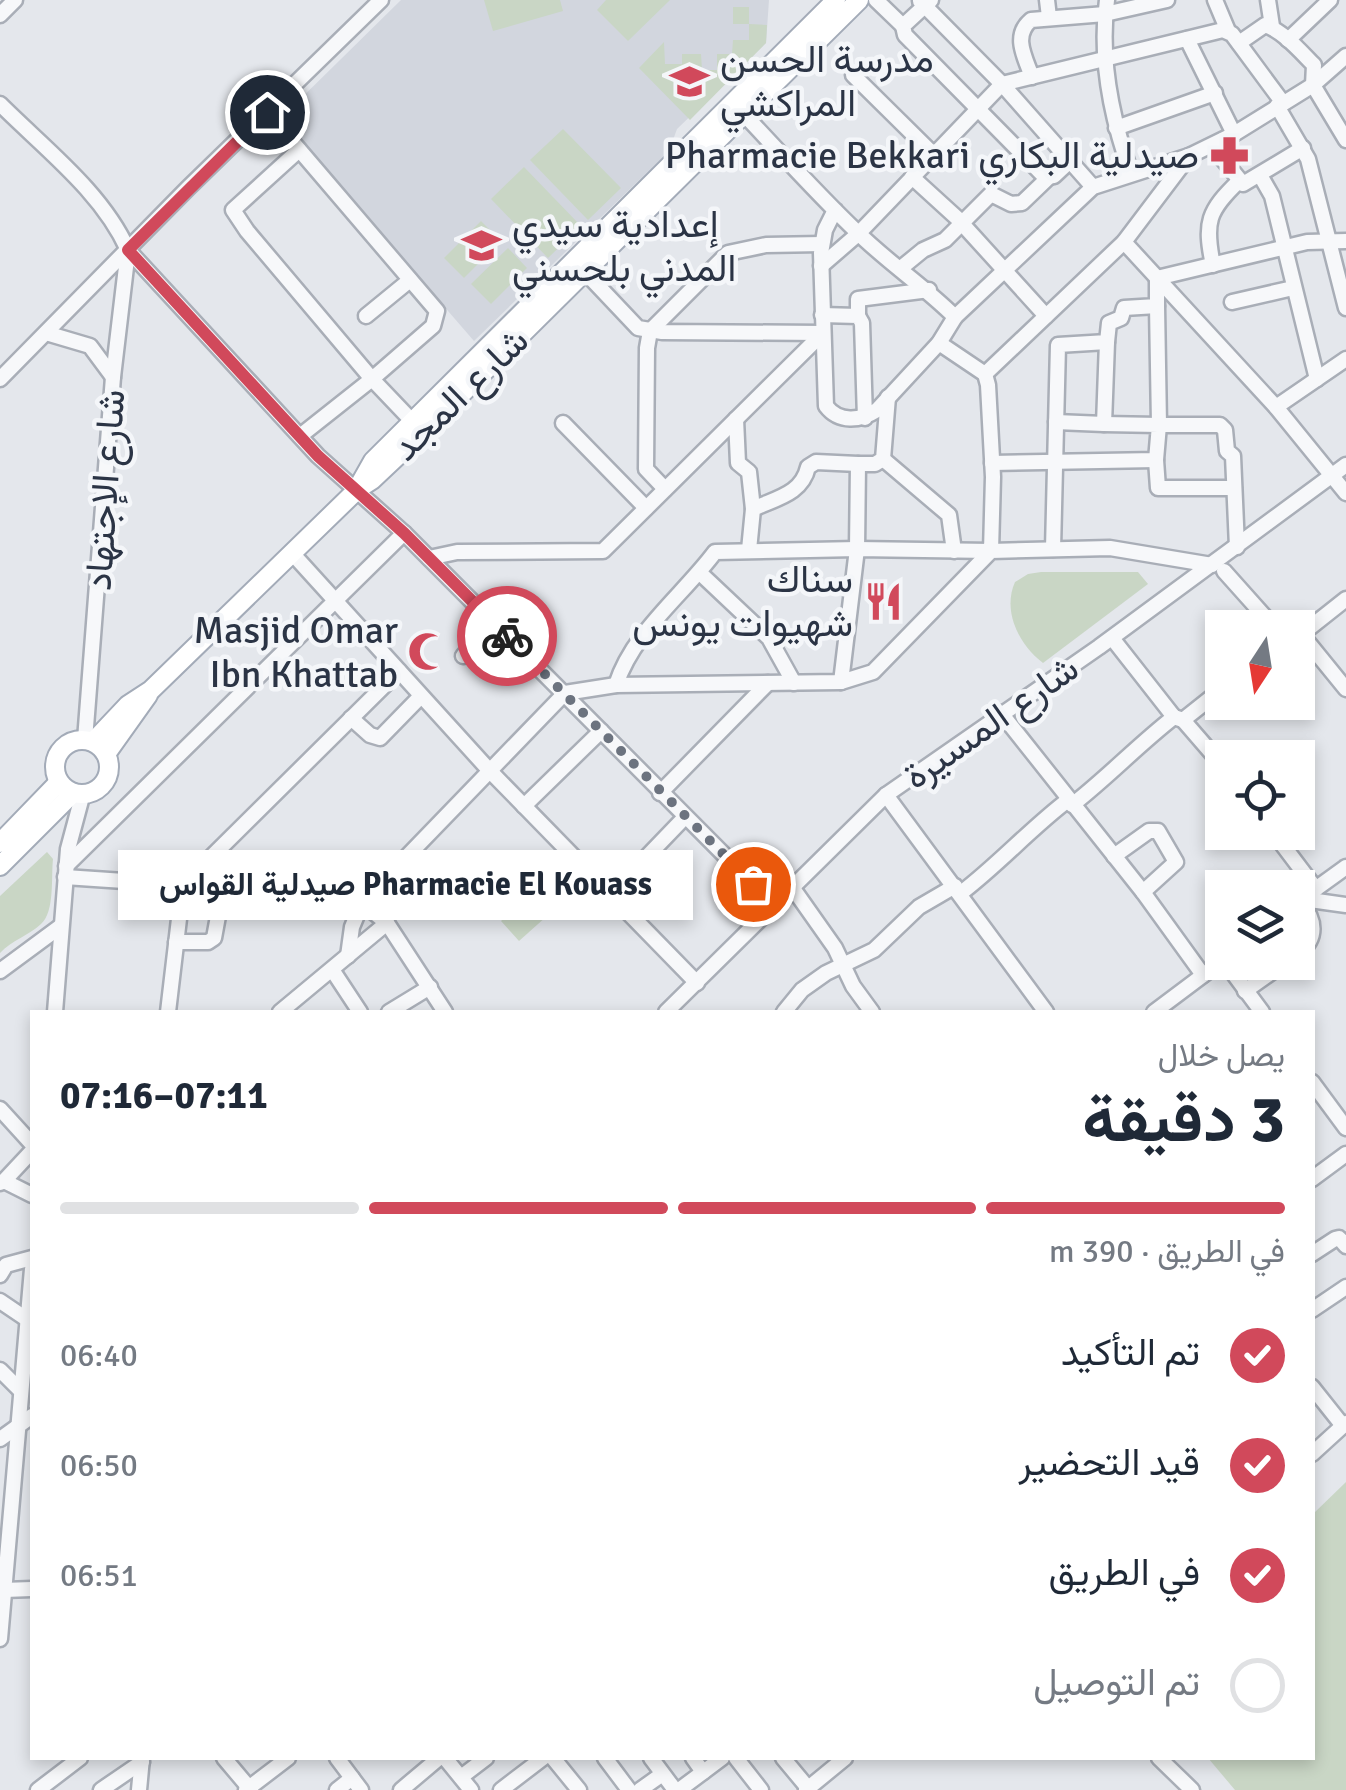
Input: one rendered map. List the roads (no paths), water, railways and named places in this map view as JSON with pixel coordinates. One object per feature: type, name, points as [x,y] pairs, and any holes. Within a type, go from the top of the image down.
[{"type":"main road","name":"شارع المجد","points":[[95,745],[128,705],[151,690],[585,272],[739,110],[836,0]]},
{"type":"main road","name":"شارع المجد","points":[[358,489],[373,461],[412,422],[859,0]]},
{"type":"main road","name":"شارع المجد","points":[[66,745],[95,745],[108,772],[106,780],[92,792],[72,789],[55,772],[58,752],[66,745]]},
{"type":"main road","points":[[0,843],[72,789]]},
{"type":"main road","points":[[0,866],[72,789]]},
{"type":"street","points":[[0,15],[16,0]]},
{"type":"street","points":[[0,380],[126,246],[381,0]]},
{"type":"street","points":[[876,0],[903,26],[905,35],[1048,178]]},
{"type":"street","points":[[1047,0],[1048,17]]},
{"type":"street","points":[[1032,77],[1020,39],[1031,20],[1166,0]]},
{"type":"street","points":[[1215,0],[1228,31],[1280,105],[1303,148],[1346,308]]},
{"type":"street","points":[[1268,0],[1272,26],[1314,66],[1312,85],[1346,140]]},
{"type":"street","points":[[1288,40],[1330,0]]},
{"type":"street","points":[[903,26],[925,2],[1093,187]]},
{"type":"street","points":[[1106,7],[1104,62],[1116,128],[1131,173]]},
{"type":"street","points":[[1238,44],[1262,26],[1272,26]]},
{"type":"street","points":[[821,266],[858,234],[1002,84],[1104,62],[1219,30],[1228,31]]},
{"type":"street","points":[[1187,38],[1234,134]]},
{"type":"street","points":[[835,210],[822,244],[826,406],[837,416],[865,418],[939,343],[955,316],[1093,187],[1212,146],[1312,85],[1346,56]]},
{"type":"street","points":[[852,74],[934,154]]},
{"type":"street","points":[[1116,128],[1215,93]]},
{"type":"street","points":[[0,104],[103,208],[126,246],[300,436],[404,533],[776,906]]},
{"type":"street","points":[[739,110],[858,234],[929,290],[955,316]]},
{"type":"street","points":[[267,112],[437,311],[436,322],[372,380],[300,436]]},
{"type":"street","points":[[1212,146],[1239,181],[1246,183],[1303,148]]},
{"type":"street","points":[[299,150],[233,210],[372,380],[412,422]]},
{"type":"street","points":[[985,374],[1124,242],[1189,156]]},
{"type":"street","points":[[901,268],[963,225],[992,194],[1007,203],[1022,204],[1070,161]]},
{"type":"street","points":[[1260,175],[1272,196],[1318,379]]},
{"type":"street","points":[[912,178],[963,225],[1046,316]]},
{"type":"street","points":[[1212,265],[1208,220],[1220,200],[1239,181]]},
{"type":"street","points":[[1158,278],[1284,248],[1346,241]]},
{"type":"street","points":[[1124,242],[1276,407],[1346,493]]},
{"type":"street","points":[[665,489],[649,475],[645,458],[650,331],[728,253],[766,245],[822,244]]},
{"type":"street","name":"شارع الإجتهاد","points":[[95,745],[113,377],[126,246]]},
{"type":"street","points":[[585,272],[632,323],[650,331],[824,332]]},
{"type":"street","points":[[1158,278],[1158,488],[1234,488]]},
{"type":"street","points":[[366,316],[410,280]]},
{"type":"street","points":[[1232,302],[1293,288]]},
{"type":"street","points":[[865,418],[858,299],[929,290]]},
{"type":"street","points":[[1104,424],[1109,322],[1121,318],[1124,308],[1156,306]]},
{"type":"street","points":[[822,315],[858,316]]},
{"type":"street","points":[[429,558],[457,552],[603,550],[824,332]]},
{"type":"street","points":[[46,333],[90,346],[113,377]]},
{"type":"street","points":[[1052,549],[1058,345],[1107,342]]},
{"type":"street","points":[[348,956],[352,927],[362,903],[564,693],[616,685],[842,682],[872,672],[992,551],[991,409],[985,374],[939,343]]},
{"type":"street","points":[[1276,407],[1346,359]]},
{"type":"street","points":[[883,459],[888,397]]},
{"type":"street","points":[[736,419],[738,463],[749,472],[753,509],[749,550]]},
{"type":"street","points":[[1056,422],[1220,425],[1225,430],[1227,451],[1233,456],[1237,548]]},
{"type":"street","points":[[563,423],[646,508]]},
{"type":"street","points":[[753,509],[797,488],[805,480],[808,467],[816,462],[875,464],[883,459]]},
{"type":"street","points":[[883,459],[949,516],[954,551]]},
{"type":"street","points":[[992,462],[1156,460]]},
{"type":"street","points":[[842,682],[858,549],[858,464]]},
{"type":"street","name":"شارع المسيرة","points":[[668,1010],[886,795],[1218,568],[1237,548],[1346,466]]},
{"type":"street","points":[[66,872],[404,533]]},
{"type":"street","points":[[616,685],[631,652],[715,552],[1110,548],[1218,568],[1258,610]]},
{"type":"street","points":[[292,553],[489,770],[697,983]]},
{"type":"street","points":[[700,573],[769,638],[794,682]]},
{"type":"street","points":[[1315,624],[1346,600]]},
{"type":"street","points":[[463,656],[492,622]]},
{"type":"street","points":[[1112,638],[1205,747]]},
{"type":"street","points":[[1315,652],[1344,683]]},
{"type":"street","points":[[168,1010],[183,885],[399,671]]},
{"type":"street","points":[[660,793],[768,684]]},
{"type":"street","points":[[351,718],[370,735],[380,738],[422,696]]},
{"type":"street","points":[[786,1010],[802,990],[874,950],[919,907],[958,890],[1004,857],[1032,828],[1112,774],[1133,749],[1205,701]]},
{"type":"street","points":[[1002,713],[1203,975],[1157,1010]]},
{"type":"street","points":[[524,806],[601,731]]},
{"type":"street","points":[[54,1010],[72,789]]},
{"type":"street","points":[[886,795],[1045,1010]]},
{"type":"street","points":[[610,895],[685,817]]},
{"type":"street","points":[[1114,856],[1150,831],[1158,831],[1176,862],[1143,892]]},
{"type":"street","points":[[1286,850],[1316,889],[1343,876]]},
{"type":"street","points":[[66,872],[362,903],[387,923],[444,1010]]},
{"type":"street","points":[[792,887],[835,948],[871,1010]]},
{"type":"street","points":[[176,942],[208,942],[214,938],[223,889]]},
{"type":"street","points":[[1315,902],[1346,905]]},
{"type":"street","points":[[283,1010],[387,923]]},
{"type":"street","points":[[0,971],[61,926]]},
{"type":"street","points":[[333,971],[359,1010]]},
{"type":"street","points":[[1237,980],[1260,1010]]},
{"type":"street","points":[[1245,991],[1261,980]]},
{"type":"street","points":[[392,1010],[430,987]]},
{"type":"street","points":[[1315,1086],[1346,1128]]},
{"type":"street","points":[[0,1110],[30,1146]]},
{"type":"street","points":[[30,1150],[2,1182],[30,1194]]},
{"type":"street","points":[[1315,1177],[1346,1154]]},
{"type":"street","points":[[1315,1252],[1335,1238],[1346,1246]]},
{"type":"street","points":[[0,1275],[6,1264],[30,1258]]},
{"type":"street","points":[[1315,1308],[1346,1287]]},
{"type":"street","points":[[0,1639],[4,1546],[30,1294]]},
{"type":"street","points":[[0,1301],[28,1320]]},
{"type":"street","points":[[0,1370],[22,1391]]},
{"type":"street","points":[[1315,1390],[1344,1424],[1315,1451]]},
{"type":"street","points":[[0,1439],[30,1417]]},
{"type":"street","points":[[4,1590],[30,1589]]},
{"type":"street","points":[[38,1790],[77,1760]]},
{"type":"street","points":[[102,1790],[142,1760]]},
{"type":"street","points":[[139,1790],[142,1760]]},
{"type":"street","points":[[226,1760],[249,1789],[285,1760]]},
{"type":"street","points":[[337,1790],[357,1784],[339,1760]]},
{"type":"street","points":[[401,1790],[439,1760]]},
{"type":"street","points":[[444,1760],[471,1790]]},
{"type":"street","points":[[461,1777],[483,1760]]},
{"type":"street","points":[[501,1790],[540,1760]]},
{"type":"street","points":[[556,1760],[579,1790]]},
{"type":"street","points":[[606,1760],[629,1790]]},
{"type":"street","points":[[651,1760],[677,1790],[719,1760]]},
{"type":"street","points":[[695,1760],[704,1772]]},
{"type":"street","points":[[737,1760],[753,1787]]},
{"type":"street","points":[[785,1760],[807,1789],[838,1760]]},
{"type":"street","points":[[1161,1760],[1192,1790]]},
{"type":"street","points":[[640,1790],[660,1774]]},
{"type":"street","points":[[520,1775],[532,1790]]},
{"type":"place","name":"مدرسة الحسن المراكشي","points":[[690,81]]},
{"type":"place","name":"Pharmacie Bekkari صيدلية البكاري","points":[[1229,155]]},
{"type":"place","name":"إعدادية سيدي المدني بلحسني","points":[[482,246]]},
{"type":"place","name":"سناك شهيوات يونس","points":[[883,601]]},
{"type":"place","name":"Masjid Omar Ibn Khattab","points":[[428,652]]},
{"type":"place","name":"Pharmacie El Kouass صيدلية القواس","points":[[753,884]]}]
